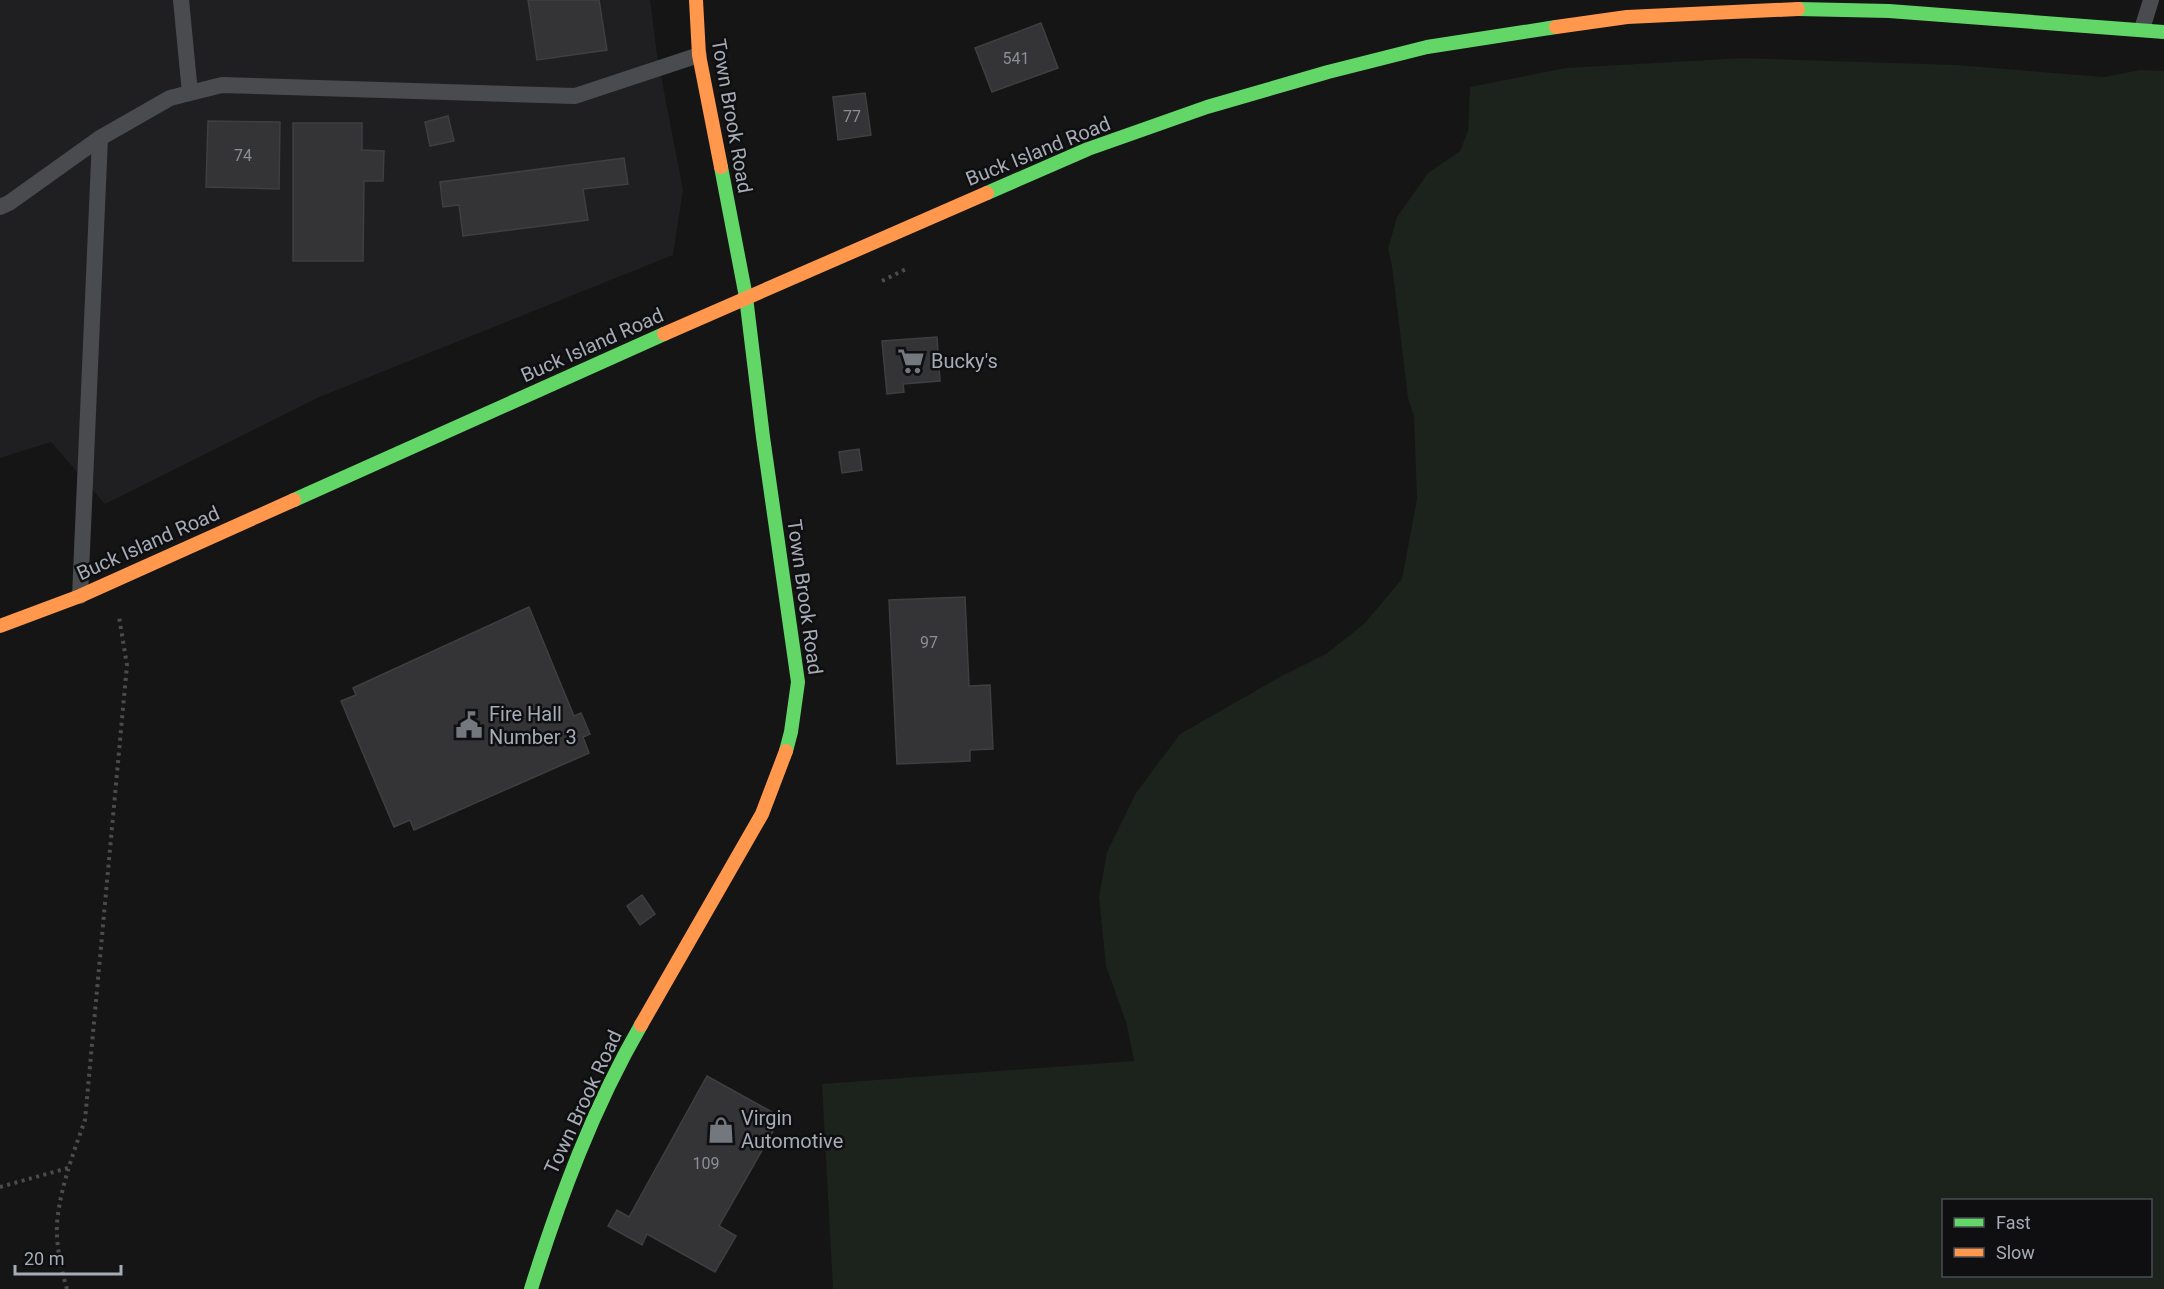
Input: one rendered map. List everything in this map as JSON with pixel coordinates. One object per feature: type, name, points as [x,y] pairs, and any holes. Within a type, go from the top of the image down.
[{"type":"main road","name":"Town Brook Road","points":[[531,1289],[559,1202],[582,1143],[617,1067],[762,814],[781,766],[791,732],[798,682],[763,437],[746,297],[699,56],[696,0]]},
{"type":"main road","name":"Buck Island Road","points":[[0,626],[80,596],[746,297],[1088,149],[1207,107],[1328,72],[1427,47],[1627,17],[1795,9],[1889,11],[2164,32]]},
{"type":"lane","points":[[181,0],[190,93]]},
{"type":"lane","points":[[2142,29],[2151,0]]},
{"type":"lane","points":[[0,207],[9,204],[100,138],[170,98],[222,85],[575,96],[699,56]]},
{"type":"lane","points":[[80,596],[100,138]]},
{"type":"path","points":[[882,280],[914,266]]},
{"type":"path","points":[[67,1289],[61,1269],[57,1225],[68,1168],[85,1120],[127,665],[112,581]]},
{"type":"path","points":[[0,1187],[68,1168]]},
{"type":"shaded area","points":[[0,0],[650,0],[657,55],[683,190],[673,255],[317,398],[105,504],[51,442],[0,458]]},
{"type":"shaded area","points":[[1743,58],[1956,65],[2104,77],[2140,70],[2164,71],[2164,1289],[833,1289],[822,1084],[1134,1061],[1127,1025],[1106,966],[1099,897],[1107,852],[1136,793],[1180,734],[1278,678],[1326,654],[1364,624],[1402,579],[1417,499],[1414,416],[1408,398],[1388,249],[1397,217],[1428,173],[1460,151],[1468,131],[1470,87],[1566,68]]},
{"type":"building","points":[[528,0],[599,0],[607,50],[537,60]]},
{"type":"building","points":[[1041,23],[1058,68],[992,92],[975,48]]},
{"type":"building","points":[[865,93],[871,135],[838,140],[833,97]]},
{"type":"building","points":[[448,116],[454,141],[430,146],[425,122]]},
{"type":"building","points":[[208,121],[280,122],[279,189],[206,187]]},
{"type":"building","points":[[293,123],[362,123],[362,150],[384,151],[383,181],[364,181],[363,261],[293,261]]},
{"type":"building","points":[[624,158],[628,184],[583,189],[588,220],[463,236],[459,205],[443,207],[440,182]]},
{"type":"building","name":"Bucky's","points":[[937,337],[940,381],[903,384],[904,392],[887,394],[882,341]]},
{"type":"building","points":[[859,449],[862,470],[842,473],[839,452]]},
{"type":"building","points":[[965,597],[969,686],[990,685],[993,749],[970,750],[970,761],[897,764],[889,600]]},
{"type":"building","name":"Fire Hall Number 3","points":[[529,607],[574,716],[581,713],[590,734],[583,737],[589,753],[414,830],[410,820],[394,827],[341,701],[356,695],[353,688]]},
{"type":"building","points":[[642,895],[655,914],[640,925],[627,906]]},
{"type":"building","points":[[707,1076],[781,1117],[719,1226],[736,1236],[715,1272],[647,1234],[642,1245],[608,1226],[617,1210],[629,1217]]},
{"type":"traffic: fast","points":[[1798,9],[1889,11],[2164,32]]},
{"type":"traffic: fast","points":[[987,193],[1088,149],[1207,107],[1328,72],[1427,47],[1556,27]]},
{"type":"traffic: fast","points":[[721,167],[746,297],[763,437],[798,682],[786,751]]},
{"type":"traffic: fast","points":[[294,500],[664,334]]},
{"type":"traffic: fast","points":[[531,1289],[579,1154],[608,1088],[641,1025]]},
{"type":"traffic: slow","points":[[696,0],[699,55],[721,167]]},
{"type":"traffic: slow","points":[[1556,27],[1627,17],[1798,9]]},
{"type":"traffic: slow","points":[[664,334],[987,193]]},
{"type":"traffic: slow","points":[[0,626],[80,596],[294,500]]},
{"type":"traffic: slow","points":[[641,1025],[762,814],[786,751]]},
{"type":"place","name":"Bucky's","points":[[911,361]]},
{"type":"place","name":"Fire Hall Number 3","points":[[469,725]]},
{"type":"place","name":"Virgin Automotive","points":[[721,1130]]}]
